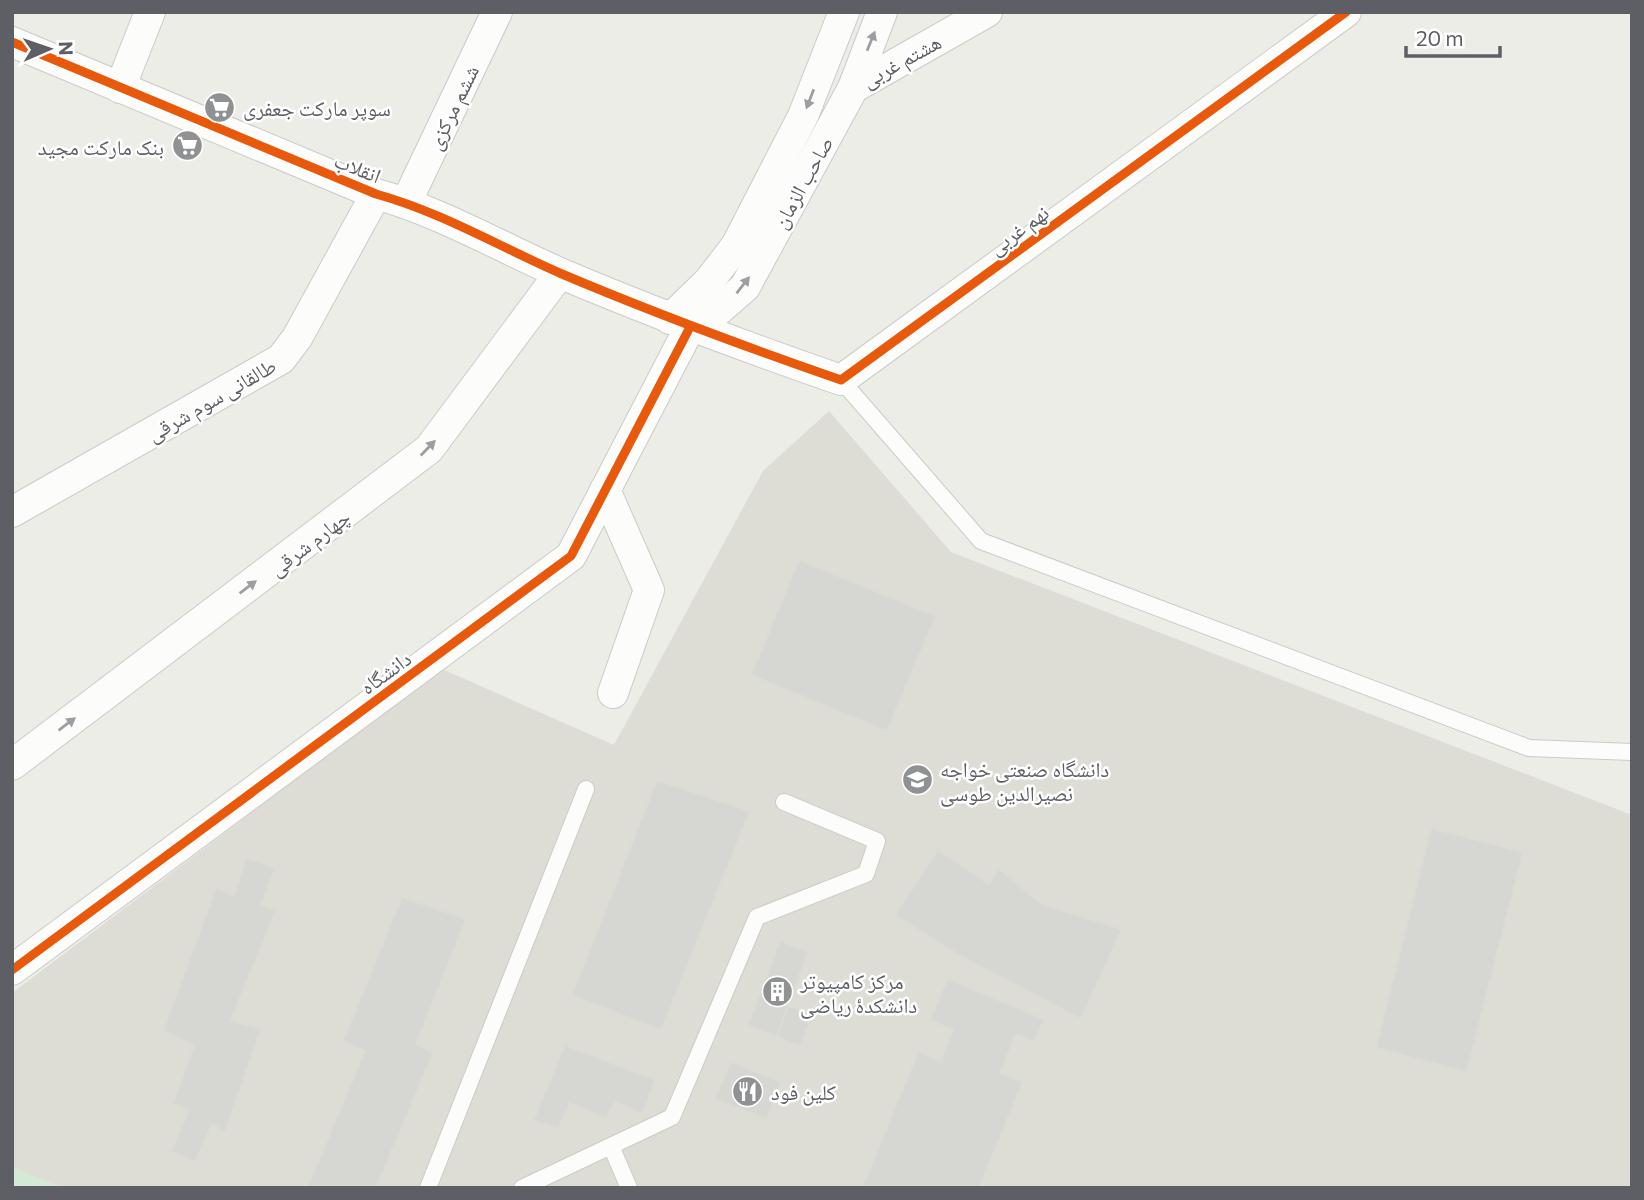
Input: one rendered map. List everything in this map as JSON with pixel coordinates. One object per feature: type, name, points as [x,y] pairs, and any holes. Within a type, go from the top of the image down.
[{"type":"street","points":[[120,88],[150,12]]},
{"type":"street","name":"ششم مرکزی","points":[[406,202],[497,12]]},
{"type":"street","name":"صاحب الزمان","points":[[680,323],[736,246],[803,116],[844,12]]},
{"type":"street","name":"صاحب الزمان","points":[[680,323],[714,314],[745,286],[852,88],[882,12]]},
{"type":"street","name":"هشتم غربی","points":[[852,88],[987,12]]},
{"type":"street","name":"نهم غربی","points":[[841,380],[1346,12]]},
{"type":"street","name":"انقلاب","points":[[12,42],[376,194],[406,202],[560,273],[680,323]]},
{"type":"street","name":"طالقانی سوم شرقی","points":[[12,512],[281,359],[297,338],[376,194]]},
{"type":"street","name":"چهارم شرقی","points":[[12,765],[429,449],[560,273]]},
{"type":"street","points":[[680,323],[841,380]]},
{"type":"street","name":"دانشگاه","points":[[12,970],[571,556],[605,490],[680,323]]},
{"type":"street","points":[[605,490],[649,590],[613,693]]},
{"type":"lane","points":[[841,380],[981,541],[1529,748],[1632,752]]},
{"type":"lane","points":[[428,1188],[586,789]]},
{"type":"lane","points":[[522,1188],[672,1117],[757,917],[866,874],[877,841],[784,802]]},
{"type":"lane","points":[[611,1146],[629,1188]]},
{"type":"shaded area","name":"دانشگاه صنعتی خواجه نصیرالدین طوسی","points":[[829,411],[951,552],[1632,815],[1632,1188],[12,1188],[12,993],[442,669],[614,745],[763,471]]},
{"type":"green space","points":[[12,1167],[65,1188],[12,1188]]},
{"type":"building","points":[[799,560],[936,616],[887,731],[751,675]]},
{"type":"building","points":[[657,780],[750,811],[661,1030],[572,995]]},
{"type":"building","points":[[1431,828],[1523,852],[1467,1072],[1376,1048]]},
{"type":"building","points":[[938,850],[989,884],[999,869],[1042,904],[1122,929],[1081,1019],[959,955],[895,915]]},
{"type":"building","points":[[246,858],[275,868],[261,905],[276,910],[231,1020],[261,1029],[225,1132],[212,1124],[195,1162],[171,1151],[189,1110],[173,1104],[194,1045],[163,1031],[216,888],[234,896]]},
{"type":"building","points":[[402,897],[466,919],[416,1044],[433,1053],[376,1188],[307,1188],[365,1051],[343,1041]]},
{"type":"building","name":"مرکز کامپیوتر دانشکدهٔ ریاضی","points":[[780,941],[808,952],[777,1037],[748,1025]]},
{"type":"building","points":[[947,979],[1044,1019],[1034,1042],[1016,1034],[1000,1073],[1023,1082],[979,1188],[862,1188],[918,1052],[940,1061],[953,1030],[930,1020]]},
{"type":"building","points":[[788,1006],[812,1015],[801,1046],[777,1037]]},
{"type":"building","points":[[565,1045],[655,1080],[643,1114],[615,1102],[606,1118],[570,1103],[558,1128],[533,1121]]},
{"type":"building","name":"کلین فود","points":[[731,1062],[781,1082],[767,1119],[715,1099]]},
{"type":"cycle path","points":[[12,42],[376,194],[424,210],[597,288],[841,380],[1346,12]]},
{"type":"cycle path","points":[[12,970],[571,556],[690,327]]},
{"type":"place","name":"سوپر مارکت جعفری","points":[[220,107]]},
{"type":"place","name":"بنک‌ مارکت مجید","points":[[187,146]]},
{"type":"place","name":"دانشگاه صنعتی خواجه نصیرالدین طوسی","points":[[917,780]]},
{"type":"place","name":"مرکز کامپیوتر دانشکدهٔ ریاضی","points":[[777,992]]},
{"type":"place","name":"کلین فود","points":[[748,1091]]}]
